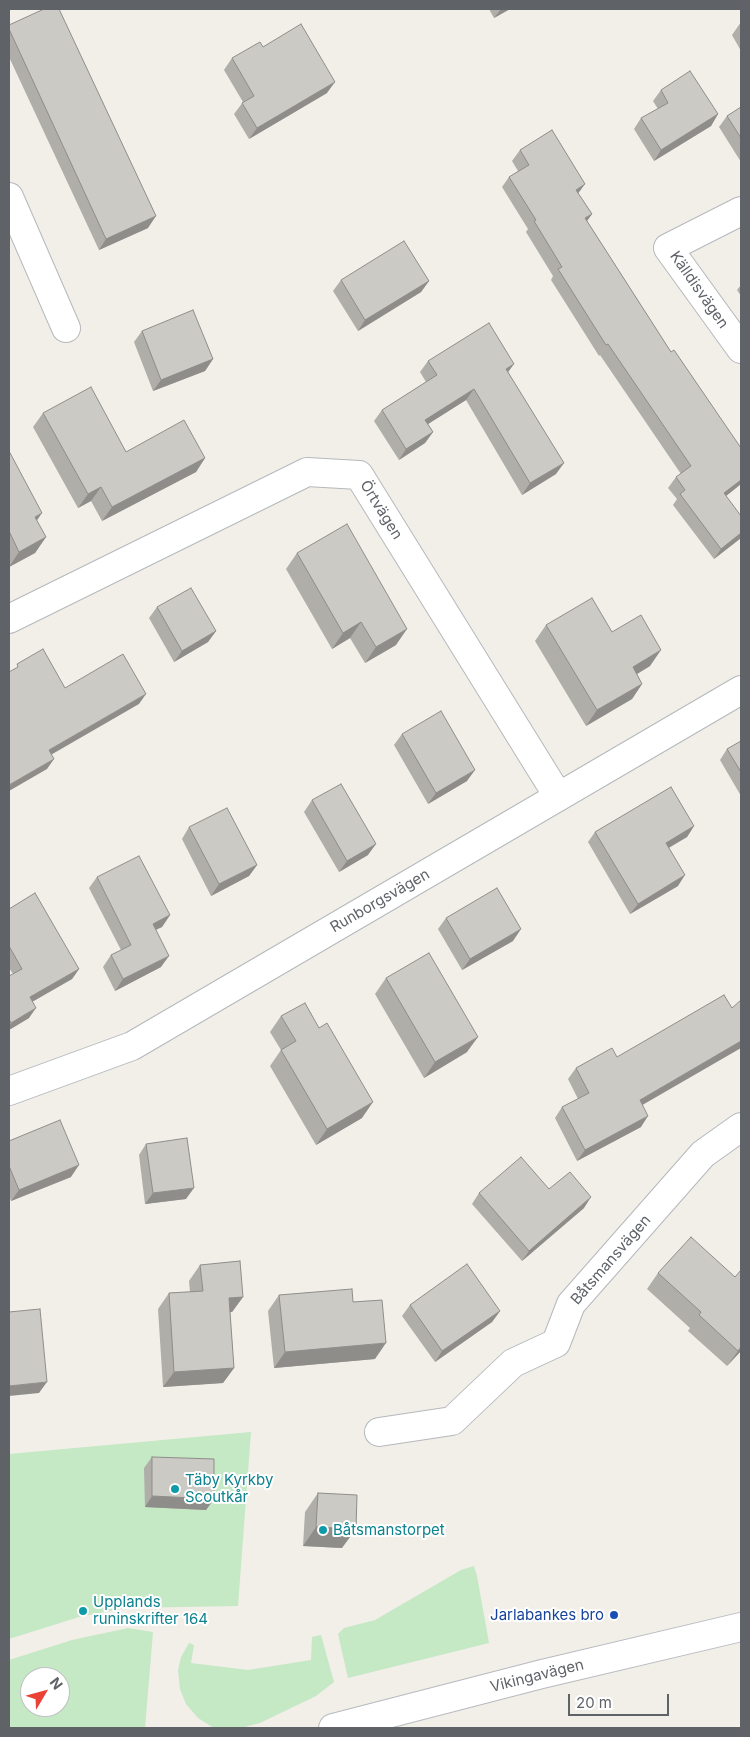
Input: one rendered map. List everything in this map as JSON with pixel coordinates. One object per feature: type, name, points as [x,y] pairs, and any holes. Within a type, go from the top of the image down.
[{"type":"street","points":[[9,197],[66,328]]},
{"type":"street","name":"Källdisvägen","points":[[741,212],[668,248],[741,349]]},
{"type":"street","name":"Örtvägen","points":[[9,620],[307,472],[359,475],[558,796]]},
{"type":"street","name":"Runborgsvägen","points":[[9,1091],[132,1046],[741,690]]},
{"type":"street","name":"Båtsmansvägen","points":[[379,1432],[452,1421],[513,1363],[556,1343],[571,1304],[704,1154],[741,1127]]},
{"type":"street","name":"Vikingavägen","points":[[333,1728],[542,1674],[741,1626]]},
{"type":"green space","points":[[251,1432],[238,1606],[125,1608],[79,1617],[9,1639],[9,1454]]},
{"type":"green space","points":[[474,1566],[489,1643],[348,1678],[338,1634],[344,1628],[375,1620],[461,1570]]},
{"type":"green space","points":[[128,1628],[153,1632],[145,1728],[9,1728],[9,1660],[72,1640]]},
{"type":"green space","points":[[321,1635],[334,1682],[316,1696],[260,1723],[241,1728],[214,1728],[198,1718],[186,1704],[180,1689],[178,1670],[181,1657],[189,1643],[194,1645],[191,1663],[248,1670],[311,1660],[312,1637]]},
{"type":"building","points":[[44,9],[59,9],[156,216],[106,239],[9,29],[9,25]]},
{"type":"building","points":[[301,24],[335,82],[257,128],[242,103],[254,96],[232,58],[260,42],[263,47]]},
{"type":"building","points":[[690,71],[718,114],[661,150],[641,118],[668,103],[661,90]]},
{"type":"building","points":[[741,107],[741,138],[727,116]]},
{"type":"building","points":[[552,130],[585,184],[576,190],[592,214],[585,218],[671,352],[674,350],[741,448],[741,480],[724,493],[741,516],[741,533],[721,549],[680,494],[685,490],[676,477],[691,466],[608,344],[606,345],[558,269],[562,267],[509,177],[529,165],[520,150]]},
{"type":"building","points":[[404,241],[429,281],[365,320],[341,280]]},
{"type":"building","points":[[193,310],[213,359],[161,380],[142,331]]},
{"type":"building","points":[[489,323],[514,364],[506,369],[564,463],[530,483],[474,389],[425,420],[433,432],[406,449],[382,410],[437,375],[428,361]]},
{"type":"building","points":[[91,387],[126,452],[184,420],[205,458],[112,507],[101,487],[88,494],[43,413]]},
{"type":"building","points":[[9,451],[42,513],[35,517],[46,537],[19,552],[9,531]]},
{"type":"building","points":[[347,524],[407,629],[376,647],[361,622],[343,633],[297,553]]},
{"type":"building","points":[[191,588],[216,631],[182,651],[157,607]]},
{"type":"building","points":[[592,598],[612,632],[641,615],[661,650],[633,667],[642,684],[597,710],[546,625]]},
{"type":"building","points":[[43,649],[65,688],[123,654],[146,694],[49,750],[54,759],[9,785],[9,672],[18,667],[17,664]]},
{"type":"building","points":[[441,711],[475,770],[436,793],[402,734]]},
{"type":"building","points":[[741,741],[741,772],[727,749]]},
{"type":"building","points":[[341,784],[376,844],[347,861],[312,800]]},
{"type":"building","points":[[671,787],[694,826],[666,843],[685,875],[638,904],[595,832]]},
{"type":"building","points":[[227,808],[257,865],[219,884],[189,827]]},
{"type":"building","points":[[139,856],[170,915],[153,924],[169,956],[123,979],[111,955],[131,945],[97,877]]},
{"type":"building","points":[[497,888],[521,929],[470,959],[446,918]]},
{"type":"building","points":[[35,893],[79,969],[30,997],[36,1008],[11,1023],[9,1019],[9,976],[22,969],[9,946],[9,909]]},
{"type":"building","points":[[429,953],[478,1037],[435,1062],[386,978]]},
{"type":"building","points":[[724,995],[732,1008],[741,1000],[741,1041],[640,1100],[648,1116],[585,1150],[562,1107],[589,1093],[576,1068],[612,1048],[617,1057]]},
{"type":"building","points":[[305,1003],[319,1028],[327,1023],[373,1102],[327,1129],[281,1050],[296,1041],[281,1016]]},
{"type":"building","points":[[60,1120],[79,1165],[19,1190],[9,1166],[9,1141]]},
{"type":"building","points":[[187,1138],[194,1188],[153,1193],[146,1144]]},
{"type":"building","points":[[521,1157],[549,1189],[570,1172],[591,1197],[529,1251],[479,1193]]},
{"type":"building","points":[[691,1237],[735,1277],[741,1270],[741,1347],[738,1351],[699,1315],[701,1312],[658,1273]]},
{"type":"building","points":[[240,1261],[243,1297],[229,1298],[234,1368],[174,1372],[169,1293],[203,1291],[200,1265]]},
{"type":"building","points":[[467,1264],[500,1311],[442,1351],[410,1305]]},
{"type":"building","points":[[352,1289],[353,1302],[382,1300],[386,1343],[285,1352],[279,1295]]},
{"type":"building","points":[[40,1309],[47,1382],[9,1386],[9,1312]]},
{"type":"building","name":"Täby Kyrkby Scoutkår","points":[[152,1457],[214,1459],[214,1499],[152,1496]]},
{"type":"building","points":[[318,1493],[357,1495],[356,1529],[316,1527]]},
{"type":"place","name":"Täby Kyrkby Scoutkår","points":[[175,1489]]},
{"type":"place","name":"Båtsmanstorpet","points":[[323,1530]]},
{"type":"place","name":"Upplands runinskrifter 164","points":[[83,1611]]},
{"type":"place","name":"Jarlabankes bro","points":[[614,1615]]}]
